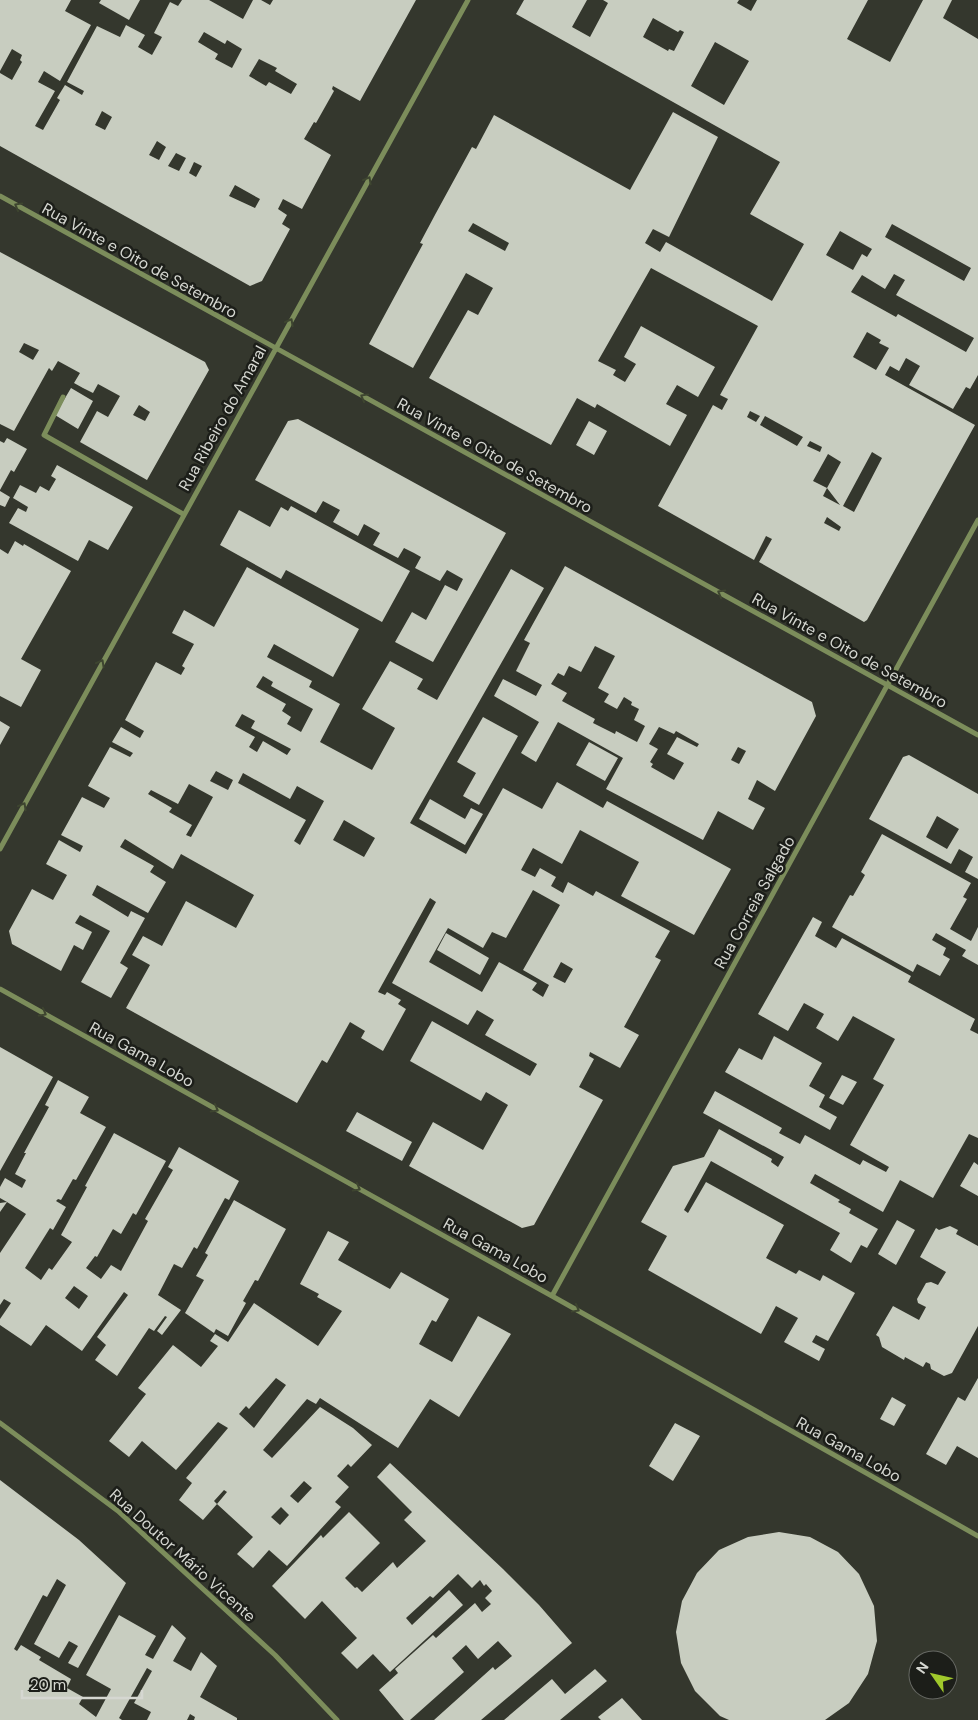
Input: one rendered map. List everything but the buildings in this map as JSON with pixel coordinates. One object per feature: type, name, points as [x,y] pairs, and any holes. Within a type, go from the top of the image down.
[{"type":"street","name":"Rua Ribeiro do Amaral","points":[[0,848],[468,0]]},
{"type":"street","name":"Rua Vinte e Oito de Setembro","points":[[0,196],[978,735]]},
{"type":"street","points":[[63,397],[44,435],[183,514]]},
{"type":"street","name":"Rua Correia Salgado","points":[[552,1296],[978,520]]},
{"type":"street","name":"Rua Gama Lobo","points":[[0,989],[552,1296],[978,1536]]},
{"type":"street","name":"Rua Doutor Mário Vicente","points":[[0,1423],[118,1511],[275,1655],[337,1720]]}]
